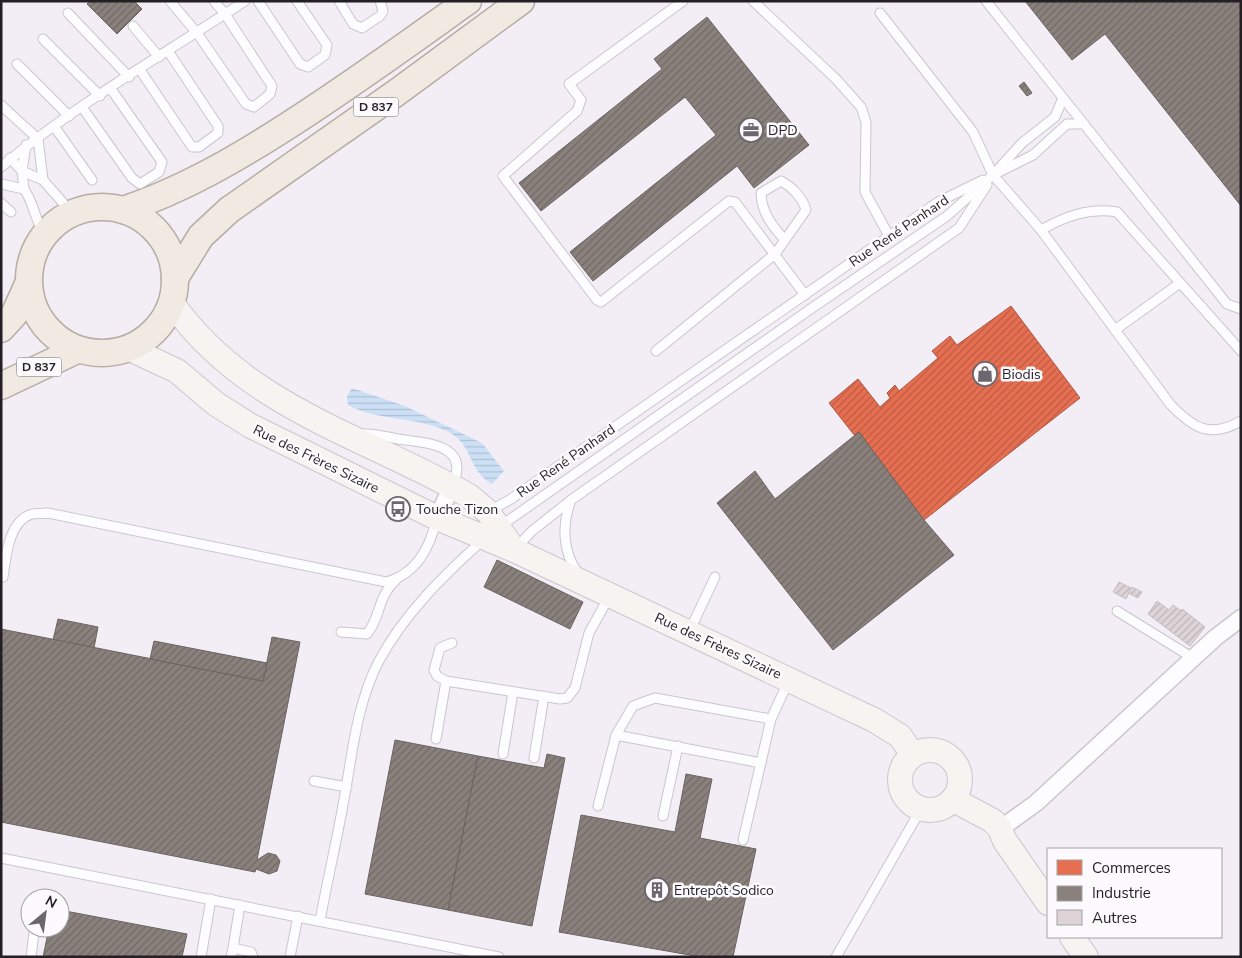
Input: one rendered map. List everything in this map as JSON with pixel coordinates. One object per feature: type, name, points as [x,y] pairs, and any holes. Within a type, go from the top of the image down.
[{"type":"main road","name":"D 837","points":[[123,210],[176,190],[229,163],[348,87],[468,1]]},
{"type":"main road","name":"D 837","points":[[174,290],[201,236],[229,210],[396,93],[521,1]]},
{"type":"main road","points":[[106,207],[123,210],[140,218],[154,229],[165,243],[172,260],[174,290],[158,327],[148,338],[130,349],[112,353],[94,354],[77,350],[62,342],[48,331],[38,317],[31,301],[28,284],[30,266],[35,250],[44,234],[57,222],[72,213],[88,208],[106,207]]},
{"type":"main road","points":[[1,329],[14,315],[28,284]]},
{"type":"main road","name":"D 837","points":[[1,386],[62,355],[77,350]]},
{"type":"street","points":[[174,290],[192,328],[226,361],[249,379],[315,421],[452,486],[469,496],[491,526],[514,550]]},
{"type":"street","name":"Rue des Frères Sizaire","points":[[130,349],[177,371],[216,404],[250,426],[437,518],[491,526]]},
{"type":"street","points":[[437,518],[452,486]]},
{"type":"street","name":"Rue des Frères Sizaire","points":[[514,550],[874,720],[900,736],[913,755]]},
{"type":"street","points":[[1000,829],[1036,803],[1193,658],[1241,618]]},
{"type":"street","points":[[929,749],[946,754],[958,767],[960,776],[961,784],[954,800],[939,809],[921,810],[907,800],[900,785],[902,768],[913,755],[929,749]]},
{"type":"street","points":[[954,800],[993,821],[1047,902]]},
{"type":"street","points":[[1073,938],[1086,957]]},
{"type":"lane","points":[[170,1],[196,33],[246,104],[254,107],[270,94],[272,86],[225,14],[214,1]]},
{"type":"lane","points":[[72,213],[43,180],[4,163],[26,145],[38,139],[82,107],[245,1]]},
{"type":"lane","points":[[258,1],[300,64],[308,67],[325,55],[327,45],[297,1]]},
{"type":"lane","points":[[339,1],[354,24],[362,28],[380,16],[383,11],[380,1]]},
{"type":"lane","points":[[683,1],[569,84],[581,100],[577,110],[504,176],[569,264],[601,302],[729,201],[735,202],[805,294]]},
{"type":"lane","points":[[753,1],[836,79],[861,107],[866,122],[866,192],[889,236]]},
{"type":"lane","points":[[986,1],[1227,304],[1241,309]]},
{"type":"lane","points":[[68,13],[129,77]]},
{"type":"lane","points":[[880,13],[973,132],[993,175],[1041,230],[1170,404],[1183,417],[1210,430],[1225,430],[1241,421]]},
{"type":"lane","points":[[133,26],[159,57]]},
{"type":"lane","points":[[43,39],[100,96]]},
{"type":"lane","points":[[140,70],[192,146],[200,147],[218,133],[218,126],[168,51]]},
{"type":"lane","points":[[16,64],[69,116]]},
{"type":"lane","points":[[82,107],[132,178],[140,184],[159,172],[162,162],[111,89]]},
{"type":"lane","points":[[320,921],[366,693],[379,660],[415,608],[491,526],[947,216],[993,175],[1022,143],[1055,117],[1063,98]]},
{"type":"lane","points":[[1,105],[38,139],[43,180]]},
{"type":"lane","points":[[993,175],[1033,155],[1067,124],[1084,124]]},
{"type":"lane","points":[[54,126],[92,180]]},
{"type":"lane","points":[[26,145],[22,171],[24,188],[33,201],[37,223],[44,234]]},
{"type":"lane","name":"Rue René Panhard","points":[[491,526],[511,499],[938,202],[993,175]]},
{"type":"lane","name":"Rue René Panhard","points":[[514,550],[532,531],[571,500],[960,228],[993,175]]},
{"type":"lane","points":[[656,351],[774,252],[785,240],[806,210],[804,204],[788,185],[781,181],[761,194],[761,201],[769,221],[785,240]]},
{"type":"lane","points":[[1,184],[24,188]]},
{"type":"lane","points":[[1,203],[11,212]]},
{"type":"lane","points":[[1041,230],[1065,217],[1107,210],[1116,212],[1241,351]]},
{"type":"lane","points":[[1115,330],[1180,283]]},
{"type":"lane","points":[[571,500],[565,516],[564,533],[567,550],[574,568],[587,585]]},
{"type":"lane","points":[[3,577],[12,534],[18,523],[31,514],[48,514],[386,582],[408,573],[426,551],[437,518]]},
{"type":"lane","points":[[689,632],[715,577]]},
{"type":"lane","points":[[341,632],[367,634],[372,628],[381,598],[396,579]]},
{"type":"lane","points":[[452,643],[440,648],[434,670],[438,676],[446,680],[513,692],[568,698],[572,692],[589,633],[610,595]]},
{"type":"lane","points":[[1117,611],[1193,658]]},
{"type":"lane","points":[[436,739],[446,680]]},
{"type":"lane","points":[[743,840],[771,718],[789,680]]},
{"type":"lane","points":[[503,754],[513,692]]},
{"type":"lane","points":[[534,758],[544,696]]},
{"type":"lane","points":[[598,806],[616,735],[633,706],[655,698],[771,718]]},
{"type":"lane","points":[[616,735],[761,763]]},
{"type":"lane","points":[[663,816],[678,746]]},
{"type":"lane","points":[[314,781],[347,787]]},
{"type":"lane","points":[[836,957],[921,810]]},
{"type":"lane","points":[[1,858],[499,957]]},
{"type":"lane","points":[[201,957],[210,899]]},
{"type":"lane","points":[[240,905],[232,952],[251,952],[253,957]]},
{"type":"lane","points":[[290,957],[298,916]]},
{"type":"lane","points":[[31,957],[33,938]]},
{"type":"water","points":[[352,388],[405,406],[482,443],[504,471],[492,484],[484,479],[474,466],[463,444],[449,432],[424,423],[373,414],[348,405],[347,396]]},
{"type":"building: Commerces","points":[[1011,306],[1080,398],[924,520],[859,432],[855,436],[829,403],[858,379],[880,407],[890,398],[887,393],[895,385],[899,391],[938,358],[932,351],[950,336],[957,345]]},
{"type":"building: Industrie","points":[[91,1],[134,1],[142,9],[117,34],[87,4]]},
{"type":"building: Industrie","points":[[1025,1],[1241,1],[1241,206],[1105,34],[1072,60]]},
{"type":"building: Industrie","points":[[707,17],[809,145],[754,188],[737,166],[593,281],[570,252],[716,135],[685,97],[541,211],[519,183],[662,69],[654,59]]},
{"type":"building: Industrie","points":[[1024,82],[1032,93],[1027,96],[1019,86]]},
{"type":"building: Industrie","points":[[859,432],[924,520],[954,555],[833,650],[717,503],[755,471],[775,499]]},
{"type":"building: Industrie","points":[[497,560],[583,602],[570,629],[484,587]]},
{"type":"building: Industrie","points":[[58,619],[98,627],[94,648],[53,640]]},
{"type":"building: Industrie","points":[[1,629],[263,681],[272,637],[300,642],[257,860],[268,853],[276,855],[280,861],[277,871],[269,874],[256,869],[255,872],[1,822]]},
{"type":"building: Industrie","points":[[154,641],[267,663],[263,681],[150,659]]},
{"type":"building: Industrie","points":[[395,740],[478,756],[448,910],[365,894]]},
{"type":"building: Industrie","points":[[547,754],[565,758],[532,926],[448,910],[478,756],[544,768]]},
{"type":"building: Industrie","name":"Entrepôt Sodico","points":[[686,774],[712,779],[700,838],[756,849],[733,957],[701,957],[559,932],[581,815],[675,832]]},
{"type":"building: Industrie","points":[[70,912],[187,934],[182,957],[43,957],[47,938],[70,938]]},
{"type":"building: Autres","points":[[1119,582],[1131,588],[1126,599],[1113,592]]},
{"type":"building: Autres","points":[[1132,587],[1142,592],[1138,598],[1128,593]]},
{"type":"building: Autres","points":[[1157,601],[1169,610],[1173,605],[1181,611],[1182,609],[1205,627],[1190,646],[1148,614]]},
{"type":"place","name":"DPD","points":[[751,130]]},
{"type":"place","name":"Biodis","points":[[985,374]]},
{"type":"place","name":"Touche Tizon","points":[[398,509]]},
{"type":"place","name":"Entrepôt Sodico","points":[[657,890]]}]
